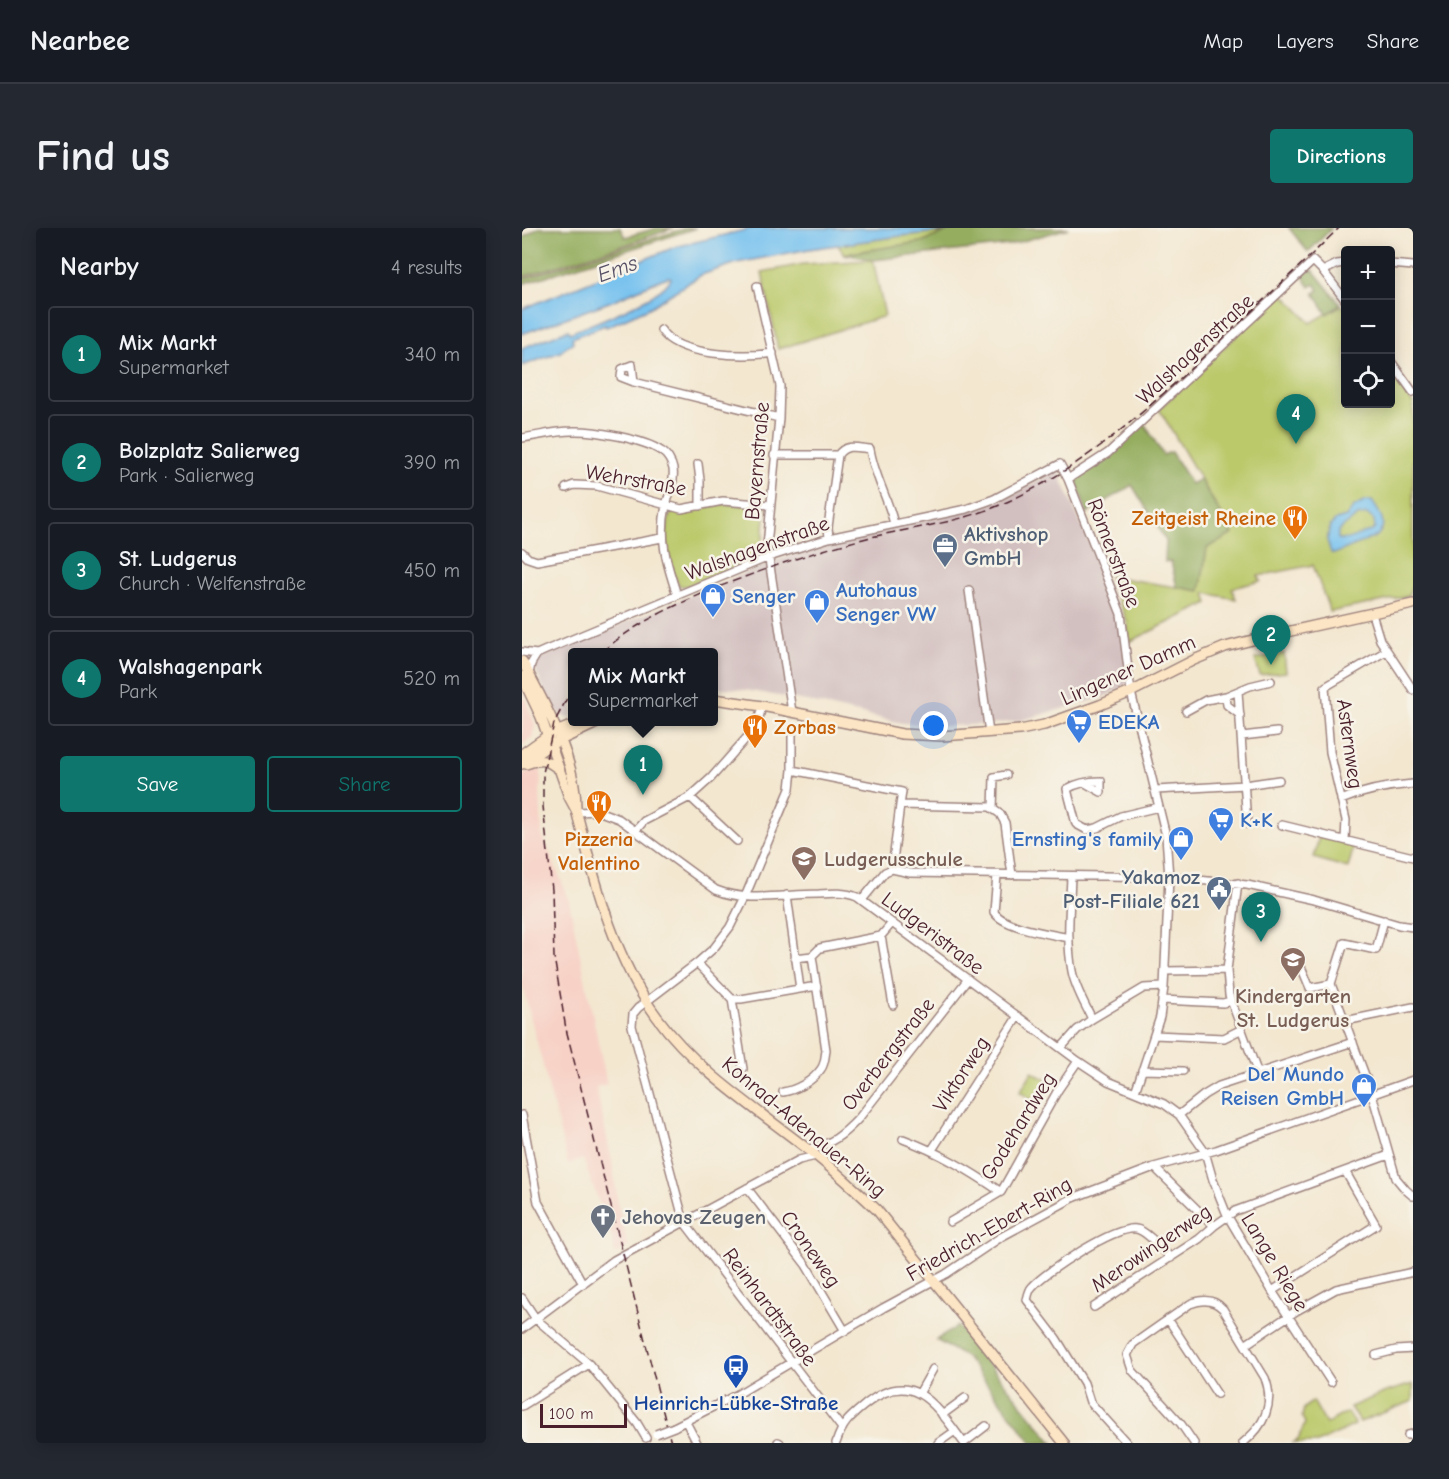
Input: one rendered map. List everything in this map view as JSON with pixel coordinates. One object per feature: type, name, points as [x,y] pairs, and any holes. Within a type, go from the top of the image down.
[{"type":"main road","name":"Lingener Damm","points":[[718,700],[902,734],[942,736],[989,733],[1044,725],[1073,716],[1131,692],[1225,647],[1413,604]]},
{"type":"main road","name":"Konrad-Adenauer-Ring","points":[[522,661],[559,770],[577,811]]},
{"type":"main road","name":"Konrad-Adenauer-Ring","points":[[526,675],[559,736],[576,793],[577,811],[611,931],[622,956],[657,1018],[701,1064],[825,1163],[877,1210],[1064,1443]]},
{"type":"main road","points":[[559,736],[574,726]]},
{"type":"main road","points":[[522,754],[549,740],[588,726]]},
{"type":"main road","points":[[522,764],[549,740]]},
{"type":"main road","points":[[522,764],[543,760],[550,762],[559,770]]},
{"type":"street","name":"Walshagenstraße","points":[[1068,479],[1108,453],[1313,261],[1323,271]]},
{"type":"street","points":[[1395,264],[1413,266]]},
{"type":"street","points":[[1341,265],[1323,271],[1345,300]]},
{"type":"street","name":"Bayernstraße","points":[[757,286],[780,386],[767,546],[792,712]]},
{"type":"street","points":[[661,330],[669,340],[703,351],[729,356],[774,353]]},
{"type":"street","points":[[1395,367],[1413,392]]},
{"type":"street","points":[[634,382],[779,418]]},
{"type":"street","points":[[522,438],[573,430],[632,440],[661,450],[667,456],[674,468],[674,478],[666,505],[662,538],[667,567],[678,595]]},
{"type":"street","points":[[829,538],[828,527],[838,455],[847,447],[870,449],[872,462],[889,502],[894,524]]},
{"type":"street","points":[[774,455],[838,455]]},
{"type":"street","name":"Wehrstraße","points":[[698,464],[700,506]]},
{"type":"street","name":"Walshagenstraße","points":[[537,654],[768,557],[829,538],[966,508],[994,499],[1060,464]]},
{"type":"street","name":"Römerstraße","points":[[1060,464],[1121,614],[1131,692],[1166,836],[1169,877],[1164,987],[1160,1017],[1135,1092]]},
{"type":"street","name":"Wehrstraße","points":[[566,488],[574,485],[597,486],[681,509],[723,501],[770,505]]},
{"type":"street","points":[[522,552],[528,558],[537,561],[662,538]]},
{"type":"street","points":[[969,590],[989,733]]},
{"type":"street","points":[[1372,614],[1375,629],[1386,651],[1413,690]]},
{"type":"street","name":"Asternweg","points":[[1345,840],[1346,820],[1330,752],[1326,687],[1386,651]]},
{"type":"street","points":[[522,652],[537,654]]},
{"type":"street","points":[[526,675],[532,659],[537,654]]},
{"type":"street","points":[[1186,711],[1206,700],[1271,681]]},
{"type":"street","points":[[1238,691],[1246,824]]},
{"type":"street","points":[[1226,696],[1227,705],[1240,716]]},
{"type":"street","points":[[636,830],[644,821],[690,797],[711,777],[757,726],[762,706]]},
{"type":"street","points":[[1242,736],[1277,732]]},
{"type":"street","points":[[647,1001],[714,948],[730,927],[790,789],[792,735]]},
{"type":"street","points":[[792,770],[902,792],[892,869]]},
{"type":"street","points":[[993,809],[994,777],[1006,775]]},
{"type":"street","points":[[1155,790],[1245,785],[1279,780]]},
{"type":"street","points":[[1085,783],[1067,789],[1076,824],[1087,830],[1097,828],[1121,816],[1159,807]]},
{"type":"street","points":[[1341,800],[1381,786],[1413,784]]},
{"type":"street","points":[[690,797],[737,842]]},
{"type":"street","points":[[900,805],[990,807],[1000,814],[1005,823],[1012,875]]},
{"type":"street","name":"Ludgeristraße","points":[[577,811],[589,810],[609,814],[636,830],[716,890],[745,897],[851,894],[1078,1061],[1108,1081],[1164,1104],[1179,1115],[1205,1152]]},
{"type":"street","points":[[1282,825],[1413,857]]},
{"type":"street","points":[[862,900],[885,872],[892,869],[910,873],[1169,877],[1238,884],[1281,892],[1413,927]]},
{"type":"street","points":[[997,875],[994,912],[998,917],[1029,929],[1069,938]]},
{"type":"street","points":[[1071,876],[1069,938],[1072,972],[1077,989],[1092,1019]]},
{"type":"street","points":[[1238,884],[1227,970],[1231,1000],[1258,1074]]},
{"type":"street","points":[[787,895],[800,989]]},
{"type":"street","points":[[1384,920],[1376,950],[1344,942],[1331,984],[1372,1095],[1396,1178],[1413,1196]]},
{"type":"street","points":[[795,958],[812,956],[820,948],[881,936],[892,922]]},
{"type":"street","points":[[881,936],[893,1005]]},
{"type":"street","points":[[783,1092],[795,1090],[821,1070],[825,1062],[826,1050],[812,956]]},
{"type":"street","points":[[697,963],[732,999],[743,1069]]},
{"type":"street","points":[[1302,969],[1310,988],[1331,984]]},
{"type":"street","points":[[1165,971],[1227,970]]},
{"type":"street","name":"Overbergstraße","points":[[804,1146],[828,1144],[859,1118],[968,979]]},
{"type":"street","points":[[732,999],[817,986]]},
{"type":"street","name":"Godehardweg","points":[[1061,1048],[1077,1030],[1092,1019],[1144,988],[1164,987]]},
{"type":"street","points":[[1162,1000],[1223,1003],[1231,1000]]},
{"type":"street","name":"Reinhardtstraße","points":[[647,1001],[633,1014],[632,1026],[684,1222],[841,1427]]},
{"type":"street","points":[[1345,1021],[1413,1006]]},
{"type":"street","name":"Viktorweg","points":[[932,1150],[1018,1016]]},
{"type":"street","points":[[1154,1035],[1224,1038],[1242,1029]]},
{"type":"street","points":[[1179,1115],[1204,1095],[1220,1086],[1353,1042]]},
{"type":"street","name":"Godehardweg","points":[[950,1222],[1000,1192],[1078,1061]]},
{"type":"street","points":[[1142,1070],[1183,1071]]},
{"type":"street","name":"Friedrich-Ebert-Ring","points":[[637,1443],[686,1422],[792,1363],[1037,1216],[1093,1190],[1154,1167],[1205,1152],[1413,1080]]},
{"type":"street","points":[[522,1115],[538,1202],[583,1284]]},
{"type":"street","points":[[903,1139],[959,1164],[1000,1192]]},
{"type":"street","points":[[825,1163],[823,1154],[828,1144]]},
{"type":"street","points":[[800,1160],[804,1146]]},
{"type":"street","name":"Lange Riege","points":[[1205,1152],[1227,1215],[1272,1291],[1331,1382]]},
{"type":"street","name":"Merowingerweg","points":[[1094,1307],[1172,1258],[1227,1215],[1389,1155]]},
{"type":"street","points":[[522,1329],[614,1260],[800,1160],[816,1156]]},
{"type":"street","points":[[1154,1167],[1214,1226]]},
{"type":"street","points":[[522,1168],[531,1169]]},
{"type":"street","points":[[1272,1291],[1376,1225],[1345,1171]]},
{"type":"street","name":"Croneweg","points":[[747,1188],[806,1265],[845,1330]]},
{"type":"street","points":[[1127,1443],[1090,1402],[1084,1383],[1056,1338],[1027,1300],[1031,1288],[1067,1260],[1108,1236],[1125,1231],[1135,1229],[1143,1232],[1172,1258]]},
{"type":"street","points":[[1245,1345],[1336,1288],[1413,1272]]},
{"type":"street","points":[[522,1298],[536,1319],[589,1364],[637,1423],[646,1438]]},
{"type":"street","points":[[1194,1443],[1181,1424],[1131,1370],[1127,1355],[1133,1344],[1199,1300],[1217,1303],[1265,1378],[1270,1395],[1269,1406],[1261,1424],[1243,1443]]},
{"type":"street","points":[[1168,1319],[1217,1394]]},
{"type":"street","points":[[1376,1355],[1413,1349]]},
{"type":"street","points":[[522,1406],[589,1364]]},
{"type":"street","points":[[920,1392],[933,1369]]},
{"type":"street","points":[[836,1443],[846,1420],[874,1397],[895,1388],[920,1392],[930,1400],[964,1443],[986,1426]]},
{"type":"street","points":[[942,1415],[965,1398]]},
{"type":"street","points":[[686,1422],[697,1443]]},
{"type":"street","points":[[938,1443],[955,1431]]},
{"type":"shaded area","points":[[1057,469],[1120,614],[1128,685],[1101,698],[1022,720],[944,726],[902,723],[801,700],[718,687],[718,648],[568,648],[568,717],[566,718],[553,708],[535,669],[540,658],[766,564],[826,544],[992,503],[1015,494]]},
{"type":"shaded area","points":[[522,690],[535,725],[533,736],[522,745]]},
{"type":"shaded area","points":[[533,769],[541,770],[542,835],[568,897],[607,1084],[596,1087],[612,1162],[618,1206],[629,1246],[615,1254],[611,1234],[583,1159],[568,1164],[522,983],[522,776]]},
{"type":"green space","points":[[538,228],[620,228],[625,237],[657,228],[673,228],[522,277],[522,238]]},
{"type":"green space","points":[[686,228],[696,228],[522,284],[522,279]]},
{"type":"green space","points":[[973,228],[1069,228],[1009,245],[874,260],[844,254],[921,242],[949,231]]},
{"type":"green space","points":[[1289,228],[1332,228],[1308,252]]},
{"type":"green space","points":[[949,231],[921,242],[844,254],[838,245],[901,236]]},
{"type":"green space","points":[[873,260],[885,316],[778,349],[762,272],[804,264]]},
{"type":"green space","points":[[1313,270],[1341,305],[1327,314],[1314,293],[1319,290],[1315,284],[1310,287],[1301,274]]},
{"type":"green space","points":[[1282,293],[1311,323],[1341,305],[1341,408],[1395,408],[1395,378],[1413,404],[1413,584],[1408,596],[1330,612],[1313,565],[1258,576],[1261,581],[1232,588],[1236,599],[1205,593],[1208,603],[1129,642],[1127,622],[1109,576],[1200,591],[1207,548],[1233,534],[1159,409]]},
{"type":"green space","points":[[1144,423],[1163,455],[1171,452],[1191,484],[1200,479],[1233,534],[1207,548],[1200,591],[1177,587],[1171,562],[1165,562],[1166,541],[1132,485],[1087,513],[1076,480],[1110,454]]},
{"type":"green space","points":[[722,504],[766,506],[762,553],[758,557],[687,586],[680,586],[673,570],[668,548],[669,518],[673,511],[680,512]]},
{"type":"green space","points":[[1284,653],[1286,672],[1260,675],[1255,659]]},
{"type":"green space","points":[[1319,836],[1354,846],[1348,868],[1314,858]]},
{"type":"green space","points":[[1032,1072],[1048,1081],[1036,1102],[1020,1092]]},
{"type":"green space","points":[[958,1326],[1053,1443],[1032,1443],[967,1358],[936,1340]]},
{"type":"green space","points":[[1413,1384],[1413,1401],[1360,1422],[1350,1407],[1386,1392]]},
{"type":"green space","points":[[1313,1401],[1326,1424],[1347,1412],[1355,1425],[1317,1443],[1293,1443],[1298,1440],[1305,1423],[1302,1417],[1304,1408]]},
{"type":"water","points":[[753,228],[973,228],[809,249],[737,263],[701,275],[649,308],[606,327],[605,325],[572,338],[573,342],[560,352],[522,366],[522,348],[568,330],[570,333],[625,310],[655,293],[671,278],[662,279],[612,301],[522,334],[522,309],[675,247]]},
{"type":"water","points":[[1365,501],[1372,501],[1382,518],[1381,532],[1377,536],[1334,554],[1331,553],[1327,540],[1330,526],[1336,520],[1346,517],[1353,508]],"holes":[[[1367,514],[1374,520],[1375,528],[1372,531],[1342,540],[1338,539],[1338,531],[1358,516]]]},
{"type":"railway","points":[[607,648],[642,623],[716,588],[832,548],[980,513],[1026,493],[1057,476],[1140,414],[1339,228]]},
{"type":"railway","points":[[568,696],[554,723],[543,773],[543,806],[552,890],[554,957],[566,1029],[671,1443]]},
{"type":"place","name":"Walshagenpark","points":[[1296,444]]},
{"type":"place","name":"Zeitgeist Rheine","points":[[1295,541]]},
{"type":"place","name":"Aktivshop GmbH","points":[[945,569]]},
{"type":"place","name":"Senger","points":[[713,619]]},
{"type":"place","name":"Autohaus Senger VW","points":[[817,625]]},
{"type":"place","name":"Bolzplatz Salierweg","points":[[1271,665]]},
{"type":"place","name":"EDEKA","points":[[1079,745]]},
{"type":"place","name":"Zorbas","points":[[755,750]]},
{"type":"place","name":"Mix Markt","points":[[643,795]]},
{"type":"place","name":"Pizzeria Valentino","points":[[599,826]]},
{"type":"place","name":"K+K","points":[[1221,843]]},
{"type":"place","name":"Ernsting's family","points":[[1181,862]]},
{"type":"place","name":"Ludgerusschule","points":[[804,882]]},
{"type":"place","name":"Yakamoz Post-Filiale 621","points":[[1219,912]]},
{"type":"place","name":"St. Ludgerus","points":[[1261,942]]},
{"type":"place","name":"Kindergarten St. Ludgerus","points":[[1293,983]]},
{"type":"place","name":"Del Mundo Reisen GmbH","points":[[1364,1109]]},
{"type":"place","name":"Jehovas Zeugen","points":[[603,1240]]},
{"type":"place","name":"Heinrich-Lübke-Straße","points":[[736,1390]]},
{"type":"water label","name":"Ems","points":[[617,268]]}]
